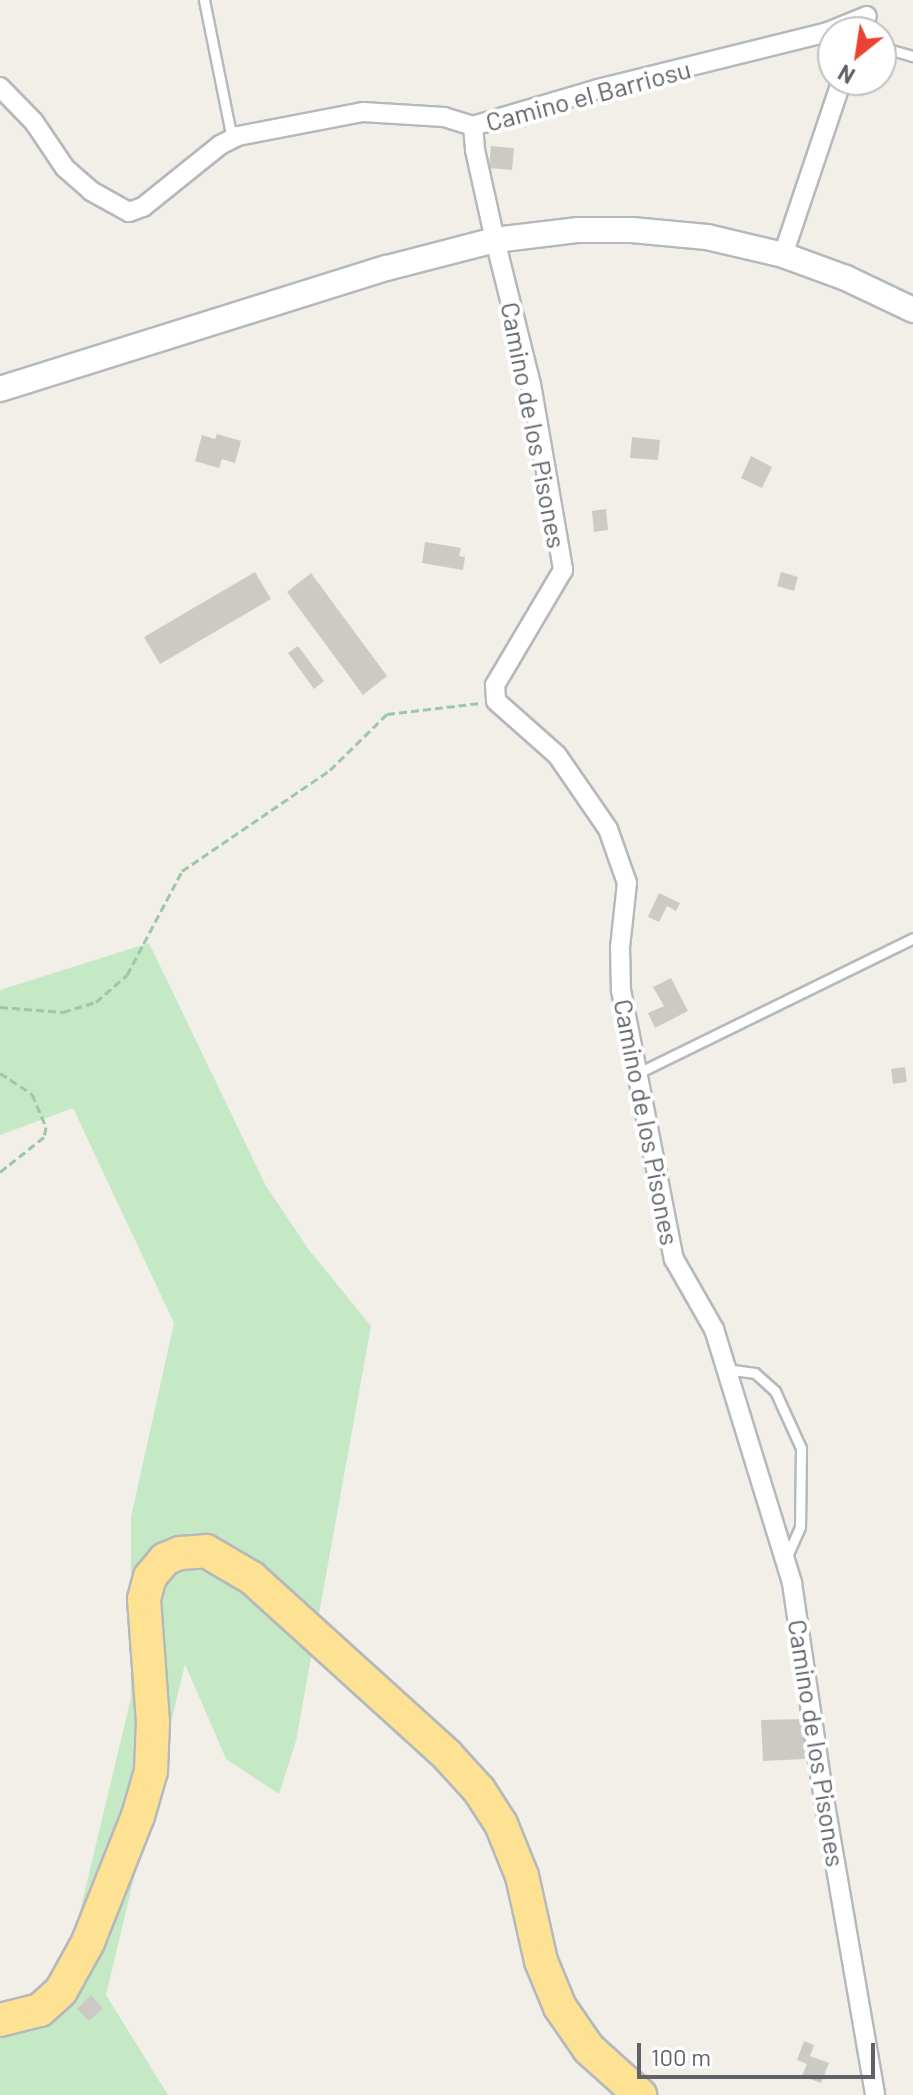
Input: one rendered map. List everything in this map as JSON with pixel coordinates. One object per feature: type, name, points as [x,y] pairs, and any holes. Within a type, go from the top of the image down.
[{"type":"highway","points":[[0,2020],[40,2010],[61,1991],[88,1942],[138,1816],[151,1771],[153,1722],[144,1599],[150,1577],[165,1559],[180,1553],[206,1551],[252,1578],[447,1755],[479,1790],[501,1824],[522,1876],[541,1961],[560,2007],[589,2049],[640,2095]]},
{"type":"street","name":"Camino el Barriosu","points":[[0,87],[34,122],[65,168],[100,198],[129,212],[143,207],[232,139],[363,112],[444,117],[473,126],[598,89],[817,35]]},
{"type":"street","points":[[783,255],[837,96]]},
{"type":"street","name":"Camino de los Pisones","points":[[473,126],[475,150],[495,240],[531,384],[563,570],[495,685],[496,701],[557,755],[608,829],[627,883],[620,947],[621,990],[674,1259],[714,1329],[792,1583],[823,1793],[875,2095]]},
{"type":"street","points":[[0,389],[387,268],[495,240],[578,230],[632,230],[707,237],[783,255],[846,278],[913,310]]},
{"type":"lane","points":[[204,0],[232,139]]},
{"type":"lane","points":[[638,1073],[913,938]]},
{"type":"lane","points":[[726,1369],[755,1373],[775,1391],[801,1448],[800,1527],[784,1562]]},
{"type":"path","points":[[0,1007],[63,1012],[96,1002],[127,975],[182,871],[330,770],[387,714],[496,701]]},
{"type":"path","points":[[0,1073],[32,1094],[46,1127],[44,1137],[0,1172]]},
{"type":"green space","points":[[149,943],[266,1186],[309,1250],[371,1326],[296,1741],[279,1794],[226,1759],[185,1664],[106,1995],[168,2095],[0,2095],[0,2034],[54,2020],[131,1698],[131,1517],[174,1323],[73,1108],[0,1135],[0,990]]},
{"type":"building","points":[[491,146],[514,148],[512,170],[489,168]]},
{"type":"building","points":[[217,434],[241,441],[235,463],[222,459],[219,468],[195,461],[202,435],[215,439]]},
{"type":"building","points":[[632,437],[660,440],[658,460],[630,458]]},
{"type":"building","points":[[751,456],[772,467],[762,488],[741,478]]},
{"type":"building","points":[[606,509],[608,530],[594,532],[592,511]]},
{"type":"building","points":[[425,542],[461,548],[459,556],[465,557],[463,570],[422,563]]},
{"type":"building","points":[[255,572],[271,599],[160,664],[144,637]]},
{"type":"building","points":[[781,572],[798,577],[794,591],[777,586]]},
{"type":"building","points":[[311,573],[387,676],[363,695],[287,592]]},
{"type":"building","points":[[298,646],[324,681],[314,689],[288,653]]},
{"type":"building","points":[[659,893],[680,903],[676,911],[667,906],[659,922],[648,917]]},
{"type":"building","points":[[671,978],[688,1011],[655,1028],[648,1013],[664,1006],[653,987]]},
{"type":"building","points":[[905,1067],[907,1082],[893,1084],[891,1069]]},
{"type":"building","points":[[803,1719],[805,1759],[763,1761],[761,1720]]},
{"type":"building","points":[[91,1995],[103,2008],[89,2021],[77,2009]]},
{"type":"building","points":[[804,2041],[814,2045],[810,2056],[829,2063],[821,2083],[802,2076],[807,2064],[797,2060]]}]
